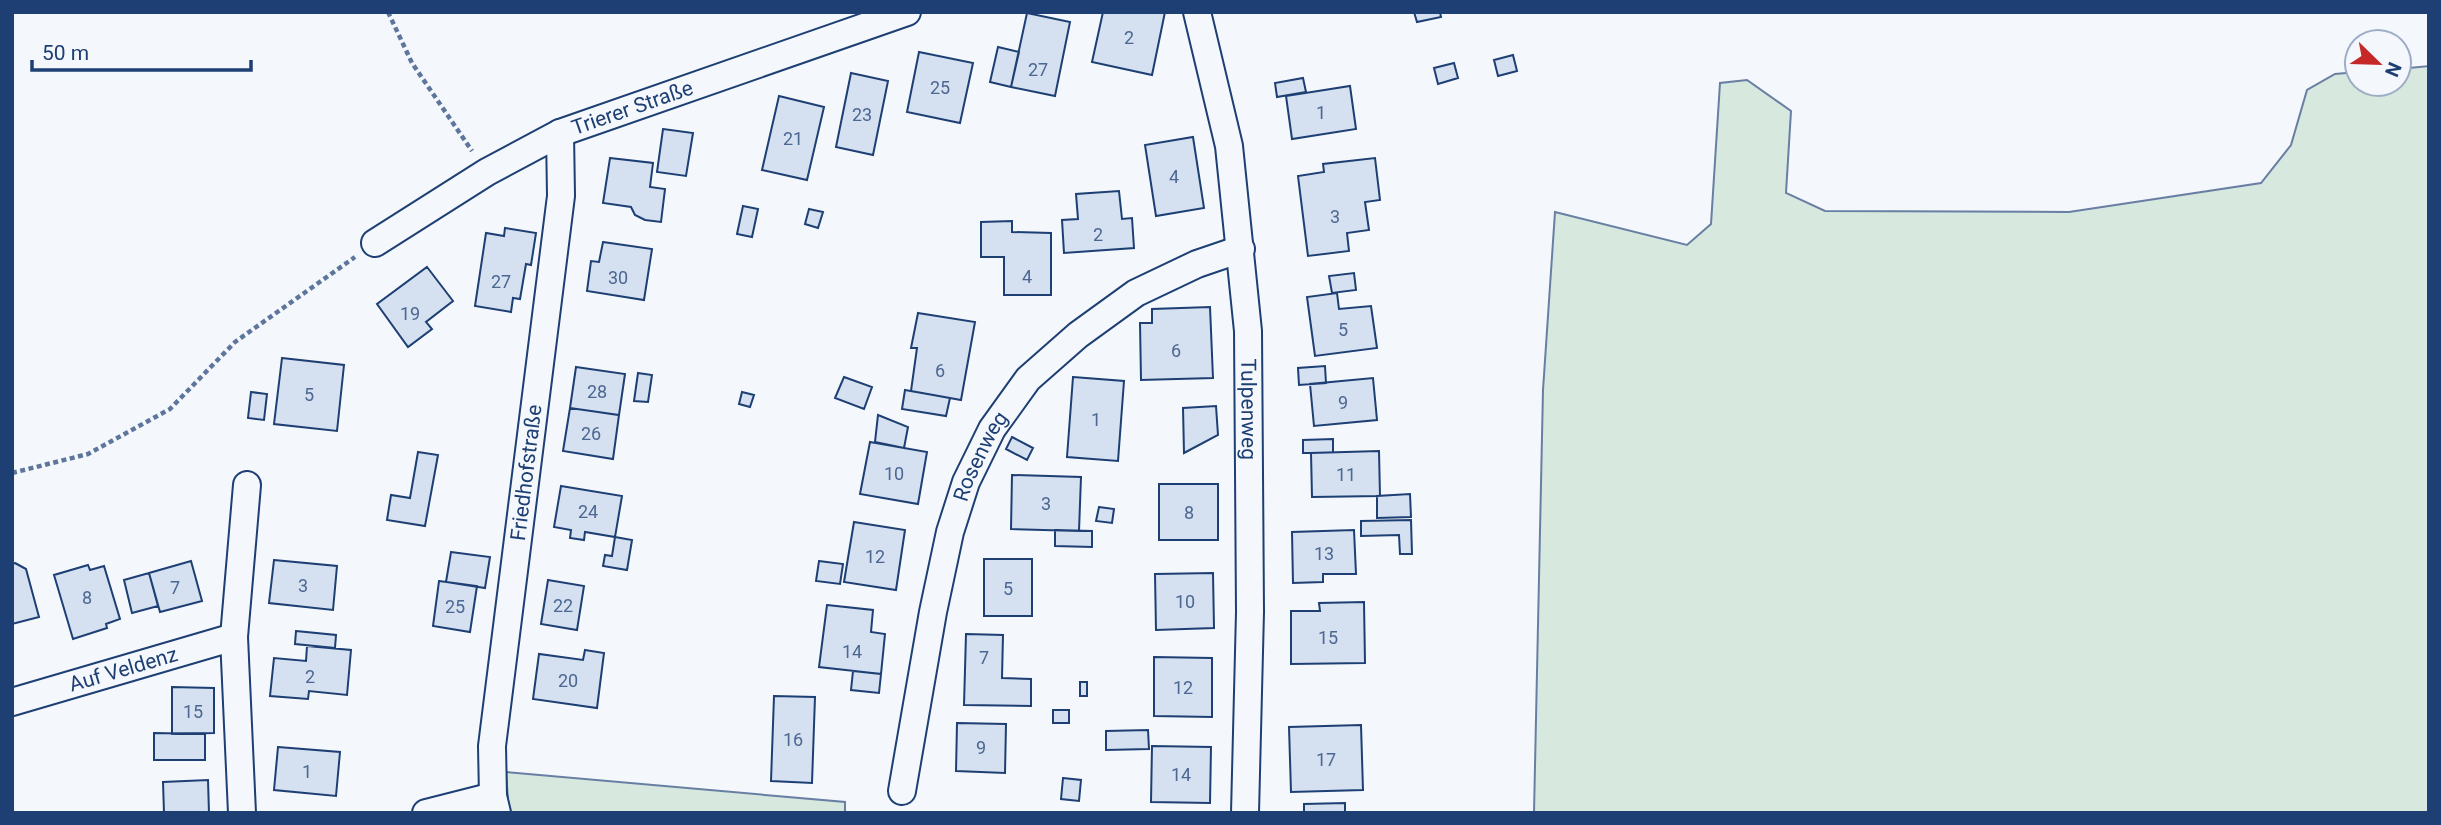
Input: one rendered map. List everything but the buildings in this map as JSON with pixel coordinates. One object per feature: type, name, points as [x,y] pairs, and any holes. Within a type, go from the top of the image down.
[{"type":"street","name":"Trierer Straße","points":[[375,243],[487,172],[560,133],[907,12]]},
{"type":"street","name":"Tulpenweg","points":[[1197,12],[1229,146],[1248,331],[1250,612],[1245,813]]},
{"type":"street","name":"Friedhofstraße","points":[[495,804],[492,746],[561,196],[560,133]]},
{"type":"street","name":"Rosenweg","points":[[902,791],[933,612],[950,532],[966,482],[992,429],[1028,379],[1078,335],[1136,293],[1197,264],[1241,249]]},
{"type":"street","points":[[242,813],[234,637],[247,485]]},
{"type":"street","name":"Auf Veldenz","points":[[12,702],[234,637]]},
{"type":"street","points":[[425,813],[495,804]]},
{"type":"path","points":[[388,12],[412,63],[487,172]]},
{"type":"path","points":[[12,473],[88,454],[170,409],[235,342],[375,243]]},
{"type":"shaded area","points":[[2429,66],[2429,813],[1534,813],[1543,390],[1555,212],[1687,245],[1711,224],[1720,83],[1747,80],[1791,111],[1786,193],[1825,211],[2069,212],[2261,183],[2291,145],[2307,90],[2335,74],[2343,73],[2343,98],[2413,98],[2413,68]]},
{"type":"shaded area","points":[[506,772],[845,802],[845,813],[509,813]]}]
